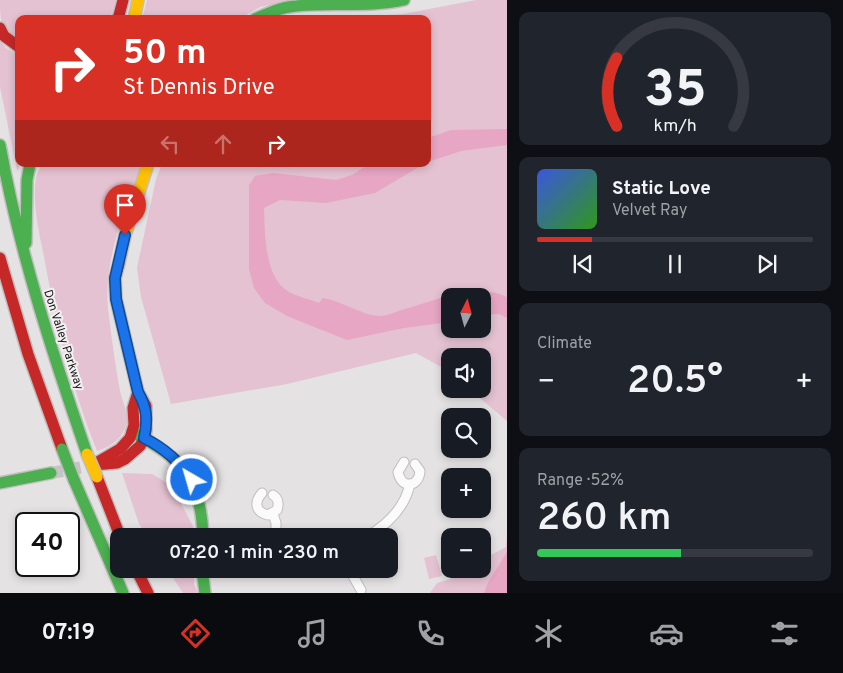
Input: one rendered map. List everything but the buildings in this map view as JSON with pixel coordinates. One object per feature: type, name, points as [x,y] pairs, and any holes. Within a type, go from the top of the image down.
[{"type":"main road","points":[[119,15],[123,0]]},
{"type":"main road","points":[[131,15],[134,0]]},
{"type":"main road","points":[[135,15],[138,0]]},
{"type":"main road","points":[[264,15],[278,9],[294,6],[358,7],[404,0]]},
{"type":"main road","points":[[0,28],[4,36],[15,44]]},
{"type":"main road","name":"Don Valley Parkway","points":[[0,146],[25,258],[51,349],[87,454],[117,528]]},
{"type":"main road","points":[[25,258],[28,231],[26,180],[29,167]]},
{"type":"main road","points":[[138,392],[133,408],[134,425],[130,438],[120,449],[94,465],[117,463],[133,453],[144,438],[147,420],[146,406],[138,392],[116,299],[115,278],[125,235],[147,167]]},
{"type":"main road","points":[[0,258],[38,385],[74,480],[123,593]]},
{"type":"main road","points":[[132,432],[168,452],[178,461],[192,480],[201,502],[203,528]]},
{"type":"main road","points":[[0,483],[51,473]]},
{"type":"main road","points":[[140,578],[148,593]]},
{"type":"main road","points":[[203,578],[204,593]]},
{"type":"street","points":[[404,462],[398,472],[399,478],[404,483],[416,482],[420,477],[420,471],[415,464]]},
{"type":"street","points":[[380,528],[396,512],[408,494],[410,484]]},
{"type":"street","points":[[262,493],[257,500],[258,511],[262,514],[273,514],[277,510],[278,500],[273,495]]},
{"type":"street","points":[[273,514],[276,528]]},
{"type":"street","points":[[354,578],[360,590]]},
{"type":"shaded area","points":[[0,0],[116,0],[111,15],[15,15],[15,37],[3,24],[0,15]]},
{"type":"shaded area","points":[[147,0],[293,0],[260,7],[246,15],[143,15]]},
{"type":"shaded area","points":[[476,0],[507,0],[507,421],[480,398],[491,398],[491,348],[441,348],[441,367],[416,353],[287,384],[171,404],[141,297],[137,268],[156,179],[161,167],[431,167],[431,15],[388,15],[403,14]]},
{"type":"shaded area","points":[[0,41],[6,48],[15,54],[15,160],[0,87]]},
{"type":"shaded area","points":[[507,129],[507,145],[461,151],[431,161],[431,137],[451,130]]},
{"type":"shaded area","points":[[40,167],[140,167],[112,253],[107,290],[115,360],[127,421],[126,427],[116,441],[97,451],[80,404],[54,306],[35,207],[36,176]]},
{"type":"shaded area","points":[[364,167],[419,167],[375,193],[326,203],[280,200],[264,208],[266,242],[270,266],[281,285],[292,294],[319,303],[323,298],[375,316],[391,314],[441,298],[441,323],[404,328],[347,340],[287,316],[265,303],[254,288],[249,269],[249,185],[255,176],[273,173],[336,180],[352,175]]},
{"type":"shaded area","points":[[491,292],[507,297],[507,318],[499,314],[491,314]]},
{"type":"shaded area","points":[[122,473],[152,474],[172,486],[194,528],[142,528]]},
{"type":"shaded area","points":[[507,534],[507,593],[502,560],[491,577],[491,555],[506,547]]},
{"type":"shaded area","points":[[507,552],[507,593],[484,593],[491,577]]},
{"type":"shaded area","points":[[436,555],[441,576],[429,579],[424,558]]},
{"type":"shaded area","points":[[173,578],[194,578],[194,584],[198,593],[183,593]]},
{"type":"shaded area","points":[[491,578],[484,593],[430,593],[437,583],[450,579]]},
{"type":"tunnel","points":[[51,473],[94,465]]},
{"type":"traffic: fast","points":[[265,15],[290,7],[377,4],[404,0]]},
{"type":"traffic: fast","points":[[0,145],[27,262],[61,378],[87,454]]},
{"type":"traffic: fast","points":[[26,243],[27,180],[29,167]]},
{"type":"traffic: fast","points":[[132,432],[164,451],[186,472],[193,484],[198,499],[202,528]]},
{"type":"traffic: fast","points":[[62,449],[74,480]]},
{"type":"traffic: fast","points":[[0,483],[51,473]]},
{"type":"traffic: fast","points":[[74,480],[123,593]]},
{"type":"traffic: fast","points":[[203,578],[205,593]]},
{"type":"traffic: slow","points":[[135,15],[138,0]]},
{"type":"traffic: slow","points":[[119,263],[125,235],[147,167]]},
{"type":"traffic: slow","points":[[87,454],[97,477]]},
{"type":"traffic: jam","points":[[119,15],[123,0]]},
{"type":"traffic: jam","points":[[0,28],[4,36],[15,44]]},
{"type":"traffic: jam","points":[[0,258],[28,354],[62,449]]},
{"type":"traffic: jam","points":[[94,465],[117,463],[125,459],[140,446],[145,438],[146,430],[146,406],[138,392],[116,299],[115,278],[119,263]]},
{"type":"traffic: jam","points":[[96,463],[120,449],[130,438],[134,425],[133,408],[138,392]]},
{"type":"traffic: jam","points":[[97,477],[117,528]]},
{"type":"traffic: jam","points":[[140,578],[148,593]]},
{"type":"route","points":[[125,235],[115,278],[116,299],[138,392],[146,406],[147,420],[144,438],[168,452],[186,470],[192,480]]}]
